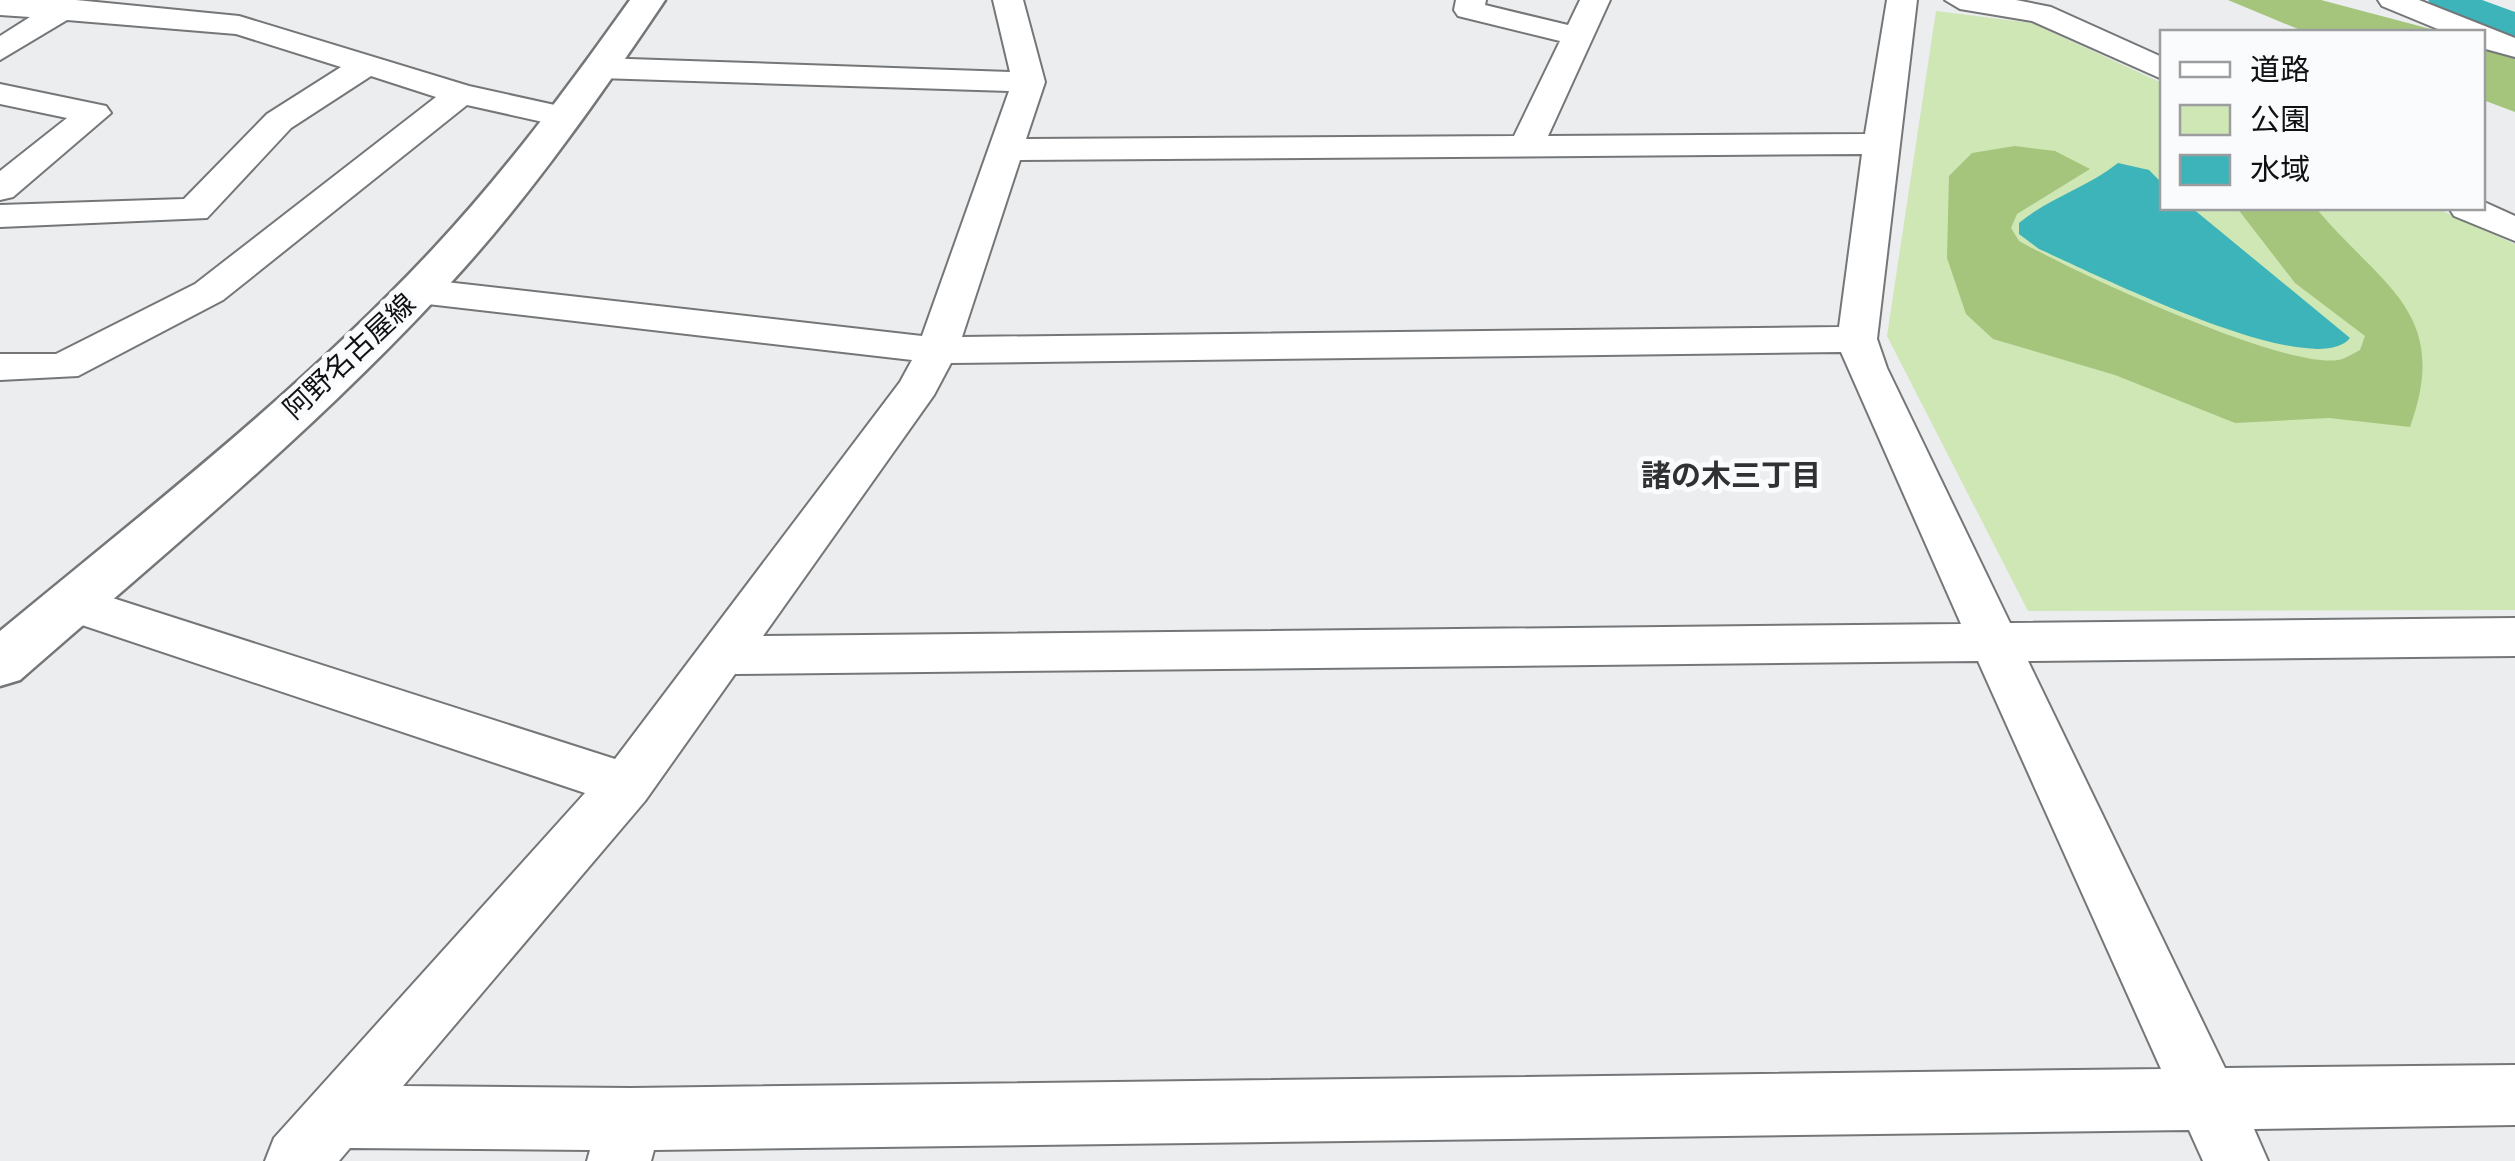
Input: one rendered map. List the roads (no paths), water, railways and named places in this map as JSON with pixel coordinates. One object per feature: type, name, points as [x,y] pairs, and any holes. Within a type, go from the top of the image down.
[{"type":"main road","name":"阿野名古屋線","points":[[0,664],[242,456],[419,291],[599,68],[648,0]]},
{"type":"street","points":[[316,1139],[626,785],[726,655],[919,386],[937,350],[1029,82],[1008,0]]},
{"type":"street","points":[[1471,0],[1469,10],[1580,37]]},
{"type":"street","points":[[1527,145],[1595,0]]},
{"type":"street","points":[[1902,0],[1857,339],[1866,368],[1993,646],[2236,1161]]},
{"type":"street","points":[[1960,0],[2040,13],[2160,67]]},
{"type":"street","points":[[2394,0],[2466,30]]},
{"type":"street","points":[[0,6],[68,7],[239,25],[461,94],[561,116]]},
{"type":"street","points":[[0,50],[68,7]]},
{"type":"street","points":[[2485,38],[2515,48]]},
{"type":"street","points":[[0,216],[194,210],[279,121],[367,66]]},
{"type":"street","points":[[599,68],[1029,82]]},
{"type":"street","points":[[0,94],[94,113],[0,189]]},
{"type":"street","points":[[0,367],[63,367],[209,292],[461,94]]},
{"type":"street","points":[[1005,150],[1880,144]]},
{"type":"street","points":[[2470,210],[2515,230]]},
{"type":"street","points":[[419,291],[937,350],[1857,339]]},
{"type":"street","points":[[72,603],[626,785]]},
{"type":"street","points":[[726,655],[1993,646],[2515,637]]},
{"type":"street","points":[[316,1139],[625,1140],[2207,1098],[2515,1095]]},
{"type":"water","points":[[2118,163],[2149,170],[2160,181],[2160,210],[2194,210],[2350,338],[2328,348],[2293,347],[2249,336],[2103,279],[2039,249],[2019,234],[2019,223],[2031,214]]},
{"type":"waterway","points":[[2447,0],[2515,26]]},
{"type":"district","name":"諸の木三丁目","points":[[1731,476]]}]
